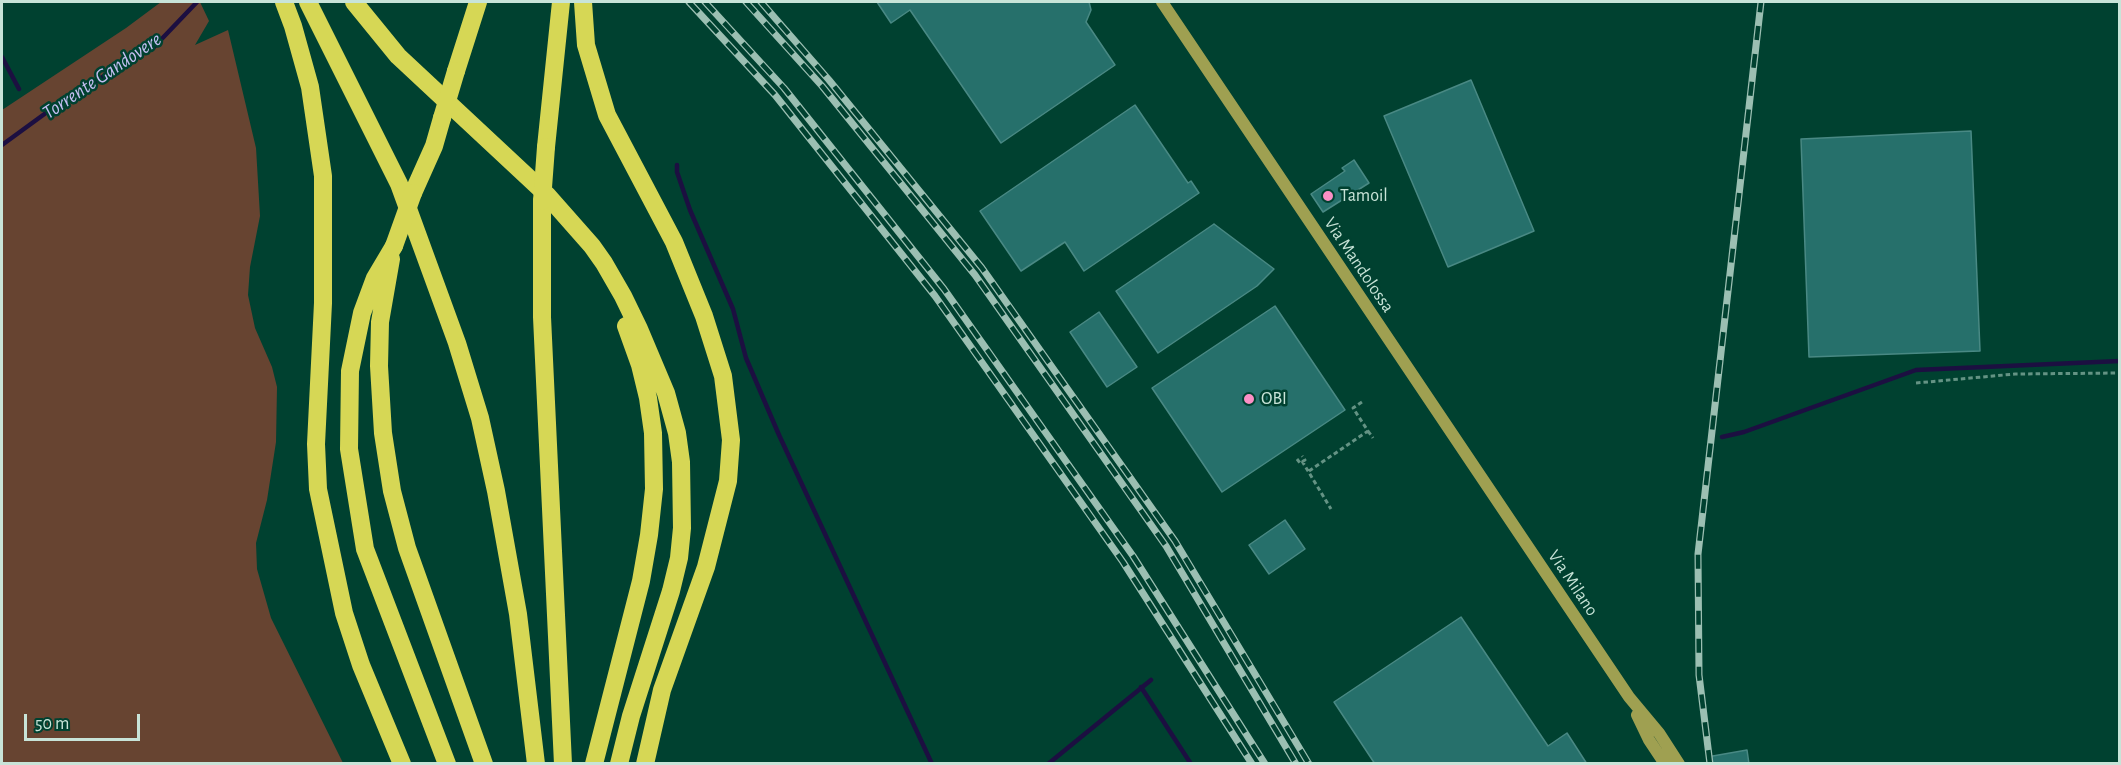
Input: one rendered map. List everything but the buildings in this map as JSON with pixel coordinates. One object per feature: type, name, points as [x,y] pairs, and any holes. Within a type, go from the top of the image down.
[{"type":"highway","points":[[284,2],[310,87],[323,176],[323,303],[316,444],[318,489],[344,613],[361,665],[402,764]]},
{"type":"highway","points":[[308,2],[399,184],[460,353],[480,418],[518,614],[536,764]]},
{"type":"highway","points":[[354,2],[398,56],[522,171],[570,221],[604,263],[639,329],[666,393],[681,462],[682,528],[679,558],[671,591],[631,716],[619,764]]},
{"type":"highway","points":[[447,764],[364,549],[349,449],[350,372],[362,313],[375,278],[393,246],[434,146],[478,2]]},
{"type":"highway","points":[[561,2],[542,201],[542,317],[563,764]]},
{"type":"highway","points":[[583,2],[586,45],[607,114],[674,242],[704,316],[723,376],[731,440],[728,481],[706,567],[662,690],[645,764]]},
{"type":"highway","points":[[570,221],[613,296],[630,334],[648,398],[653,433],[654,489],[641,581],[594,764]]},
{"type":"highway","points":[[393,246],[380,322],[379,366],[381,413],[392,491],[407,548],[484,764]]},
{"type":"main road","name":"Via Mandolossa","points":[[1162,2],[1488,488]]},
{"type":"main road","name":"Via Milano","points":[[1488,488],[1629,698],[1659,733],[1680,764]]},
{"type":"main road","name":"Via Milano","points":[[1629,698],[1649,740],[1665,764]]},
{"type":"path","points":[[1916,383],[2015,374],[2120,373]]},
{"type":"path","points":[[1362,402],[1353,408],[1373,438]]},
{"type":"path","points":[[1309,471],[1368,431]]},
{"type":"path","points":[[1302,456],[1305,460],[1302,461]]},
{"type":"path","points":[[1297,459],[1300,463],[1302,461],[1309,471],[1315,485],[1331,509]]},
{"type":"shaded area","points":[[161,2],[200,2],[209,21],[195,45],[228,30],[256,148],[260,216],[250,267],[248,295],[255,328],[272,367],[277,387],[276,442],[267,500],[256,543],[257,569],[271,618],[343,763],[2,763],[2,110],[126,28]]},
{"type":"waterway","name":"Torrente Gandovere","points":[[2,145],[65,99],[154,47],[197,2]]},
{"type":"waterway","points":[[2,57],[19,89]]},
{"type":"waterway","points":[[677,165],[677,172],[690,210],[733,309],[746,358],[779,435],[932,764]]},
{"type":"waterway","points":[[1722,437],[1744,432],[1916,370],[2120,361]]},
{"type":"waterway","points":[[1048,764],[1151,680]]},
{"type":"waterway","points":[[1141,687],[1191,764]]},
{"type":"railway","points":[[689,2],[775,95],[935,296],[1123,562],[1252,764]]},
{"type":"railway","points":[[705,2],[784,88],[944,289],[1133,556],[1265,764]]},
{"type":"railway","points":[[746,2],[822,86],[975,275],[1166,546],[1296,764]]},
{"type":"railway","points":[[761,2],[829,80],[982,268],[1175,541],[1309,764]]},
{"type":"railway","points":[[1710,764],[1699,675],[1698,554],[1761,2]]},
{"type":"place","name":"Tamoil","points":[[1328,196]]},
{"type":"place","name":"OBI","points":[[1249,399]]}]
